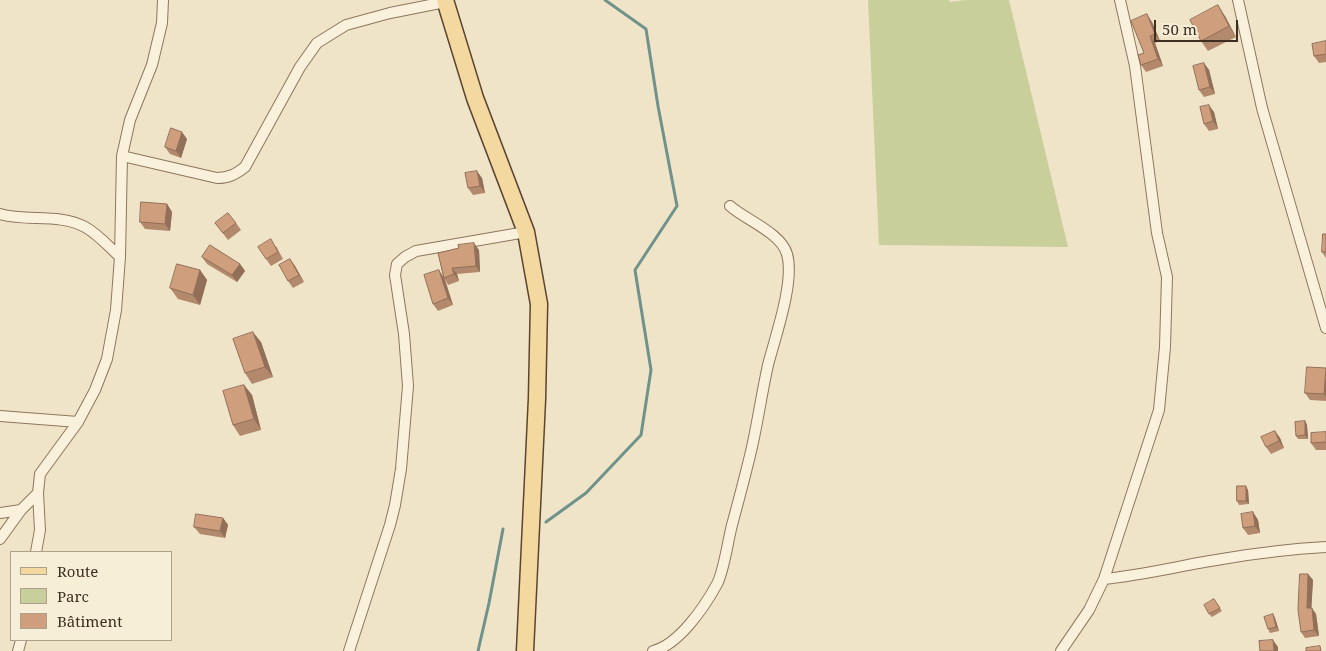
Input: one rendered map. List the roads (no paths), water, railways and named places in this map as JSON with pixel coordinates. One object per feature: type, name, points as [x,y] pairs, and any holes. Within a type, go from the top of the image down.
[{"type":"main road","points":[[445,1],[475,98],[526,232],[539,304],[538,399],[524,651]]},
{"type":"street","points":[[36,551],[40,530],[38,493],[40,474],[78,422],[95,390],[107,359],[116,310],[120,257],[122,156],[130,120],[152,65],[162,22],[163,0]]},
{"type":"street","points":[[1061,651],[1089,610],[1104,579],[1158,410],[1166,347],[1166,277],[1156,233],[1135,66],[1120,0]]},
{"type":"street","points":[[1238,0],[1262,108],[1326,328]]},
{"type":"street","points":[[122,156],[217,178],[226,178],[244,167],[300,67],[317,42],[346,25],[445,1]]},
{"type":"street","points":[[653,651],[660,649],[687,629],[718,582],[752,448],[768,365],[781,322],[788,277],[789,264],[787,252],[771,232],[739,214],[730,206]]},
{"type":"street","points":[[0,214],[10,217],[42,218],[72,222],[85,227],[96,235],[120,257]]},
{"type":"street","points":[[349,651],[390,525],[401,469],[408,386],[404,334],[395,275],[397,264],[416,251],[526,232]]},
{"type":"street","points":[[0,416],[78,422]]},
{"type":"street","points":[[0,538],[21,510],[38,493]]},
{"type":"street","points":[[0,513],[21,510]]},
{"type":"street","points":[[1104,579],[1139,575],[1232,557],[1326,547]]},
{"type":"waterway","points":[[546,522],[586,493],[641,435],[651,370],[635,270],[677,206],[646,29],[605,0]]},
{"type":"waterway","points":[[478,651],[503,529]]}]
